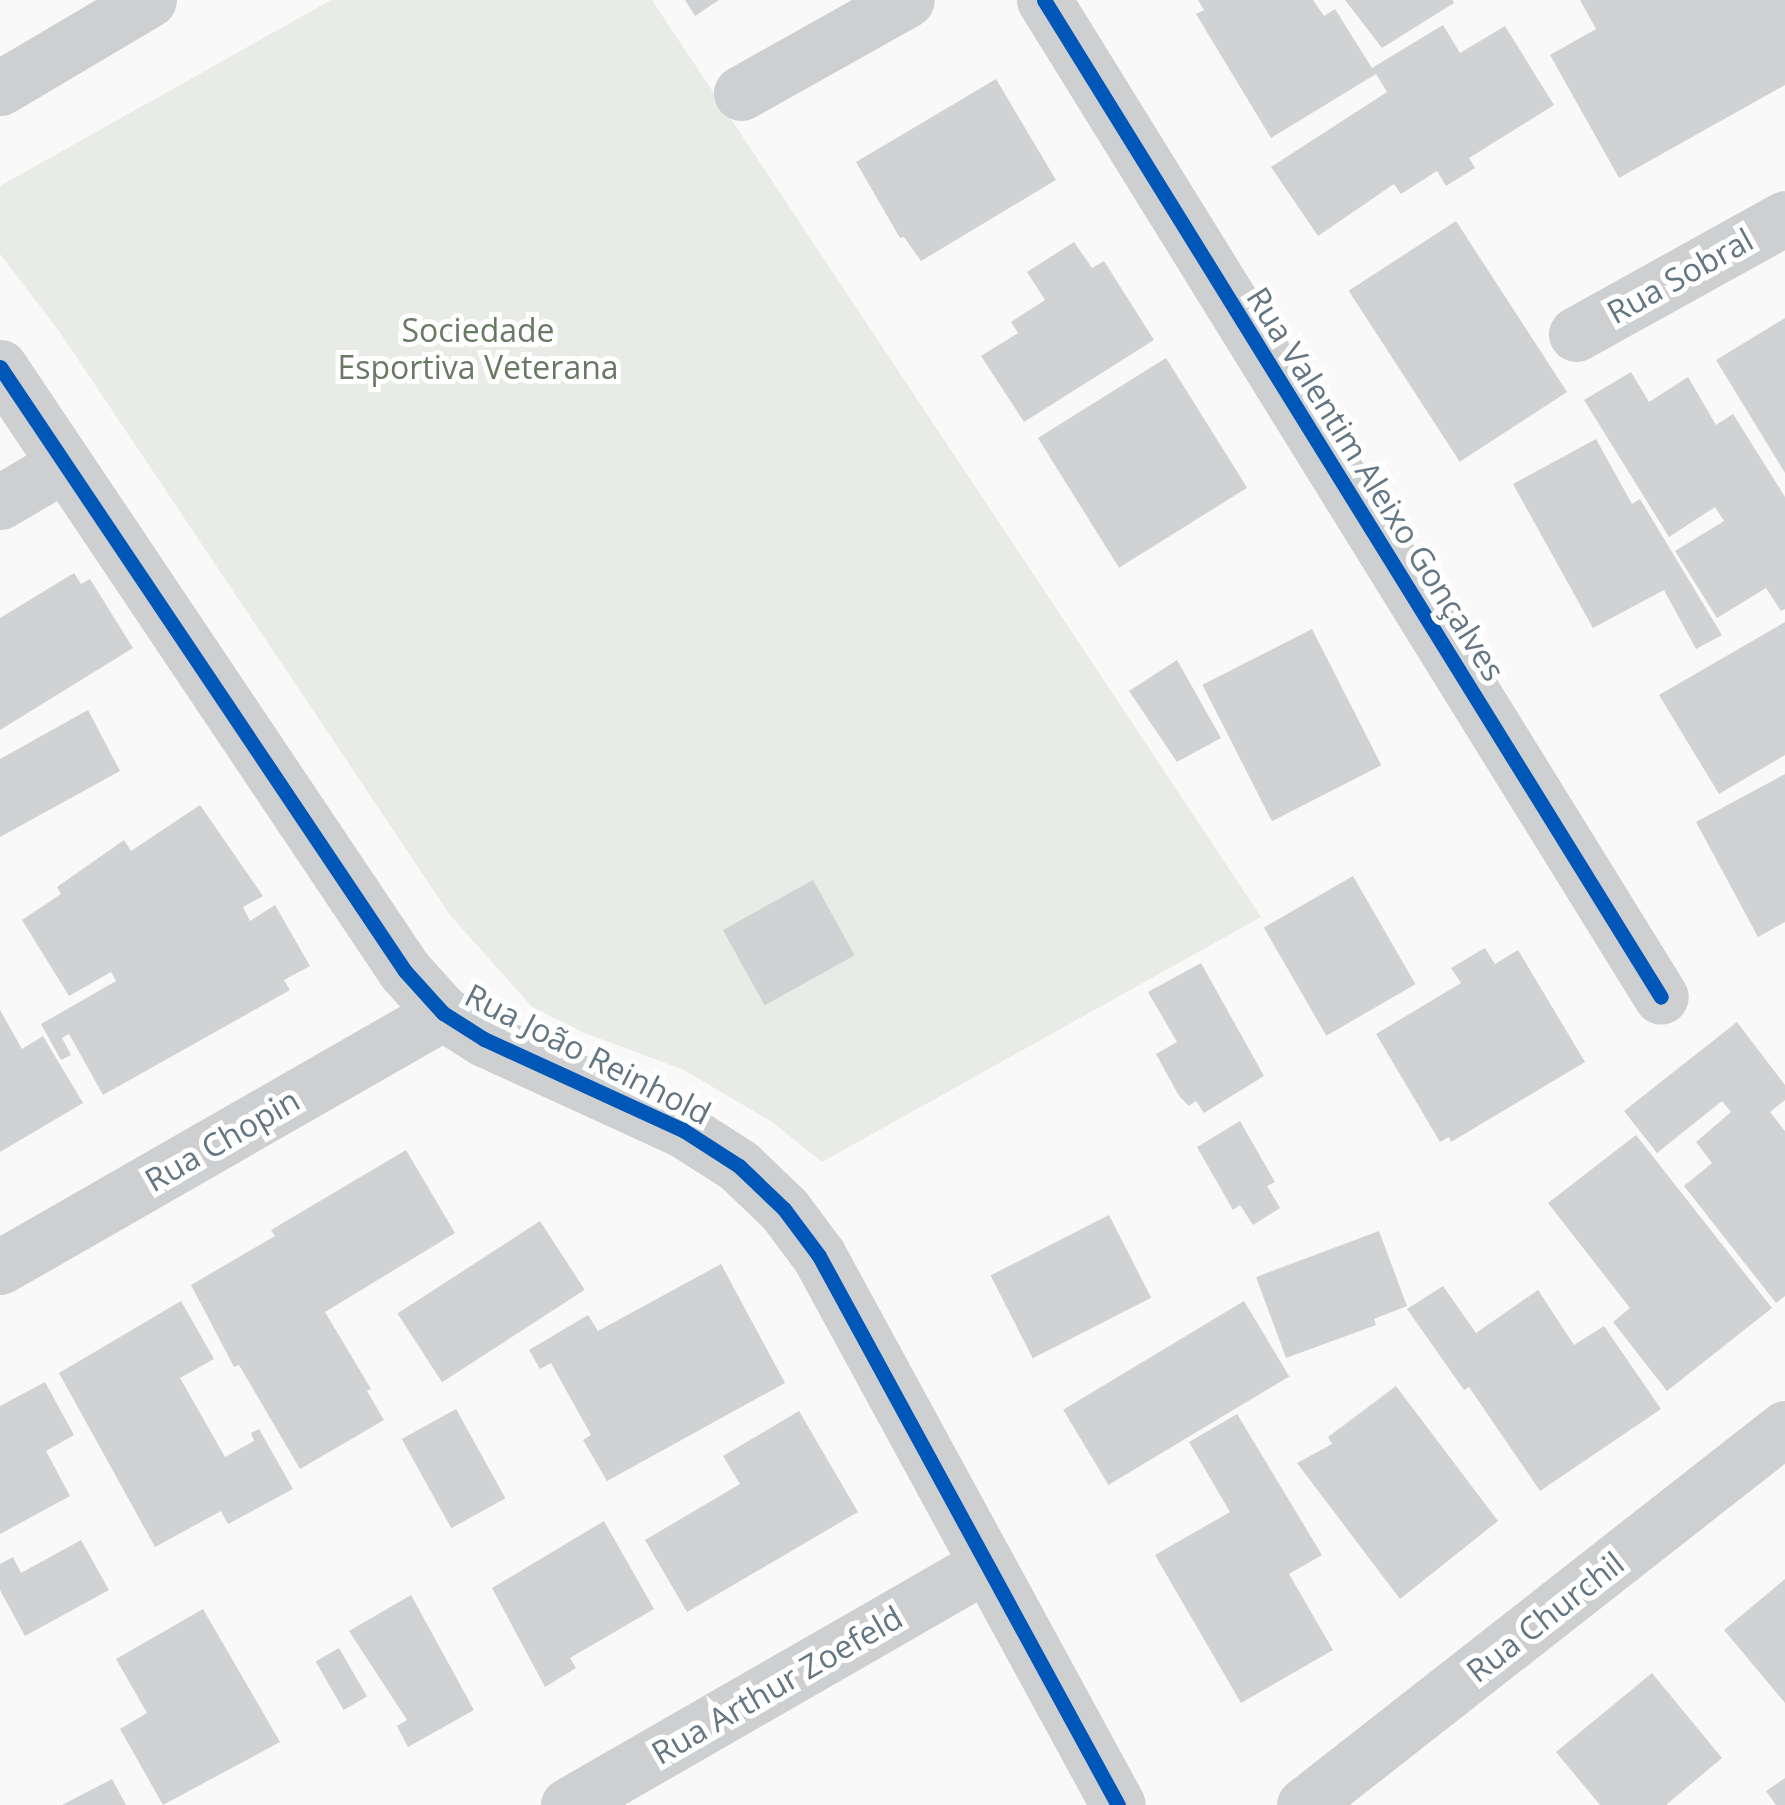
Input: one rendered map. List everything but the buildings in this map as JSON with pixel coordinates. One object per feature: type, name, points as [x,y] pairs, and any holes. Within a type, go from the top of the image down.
[{"type":"street","points":[[0,88],[149,0]]},
{"type":"street","points":[[741,93],[907,0]]},
{"type":"street","name":"Rua Valentim Aleixo Gonçalves","points":[[1044,0],[1661,997]]},
{"type":"street","name":"Rua Sobral","points":[[1576,334],[1785,218]]},
{"type":"street","name":"Rua João Reinhold","points":[[0,367],[405,971],[444,1013],[484,1039],[683,1130],[739,1166],[784,1208],[819,1256],[1118,1805]]},
{"type":"street","points":[[0,502],[63,466]]},
{"type":"street","name":"Rua Chopin","points":[[0,1268],[444,1013]]},
{"type":"street","name":"Rua Churchil","points":[[1304,1805],[1785,1428]]},
{"type":"street","name":"Rua Arthur Zoefeld","points":[[568,1805],[987,1564]]},
{"type":"green space","name":"Sociedade Esportiva Veterana","points":[[331,0],[652,0],[1261,917],[822,1162],[772,1122],[684,1070],[582,1032],[532,1007],[450,915],[59,331],[0,254],[0,186]]},
{"type":"cycle path","points":[[1044,0],[1661,997]]},
{"type":"cycle path","points":[[0,367],[405,971],[443,1013],[484,1039],[683,1130],[739,1166],[784,1209],[819,1256],[1118,1805]]}]
